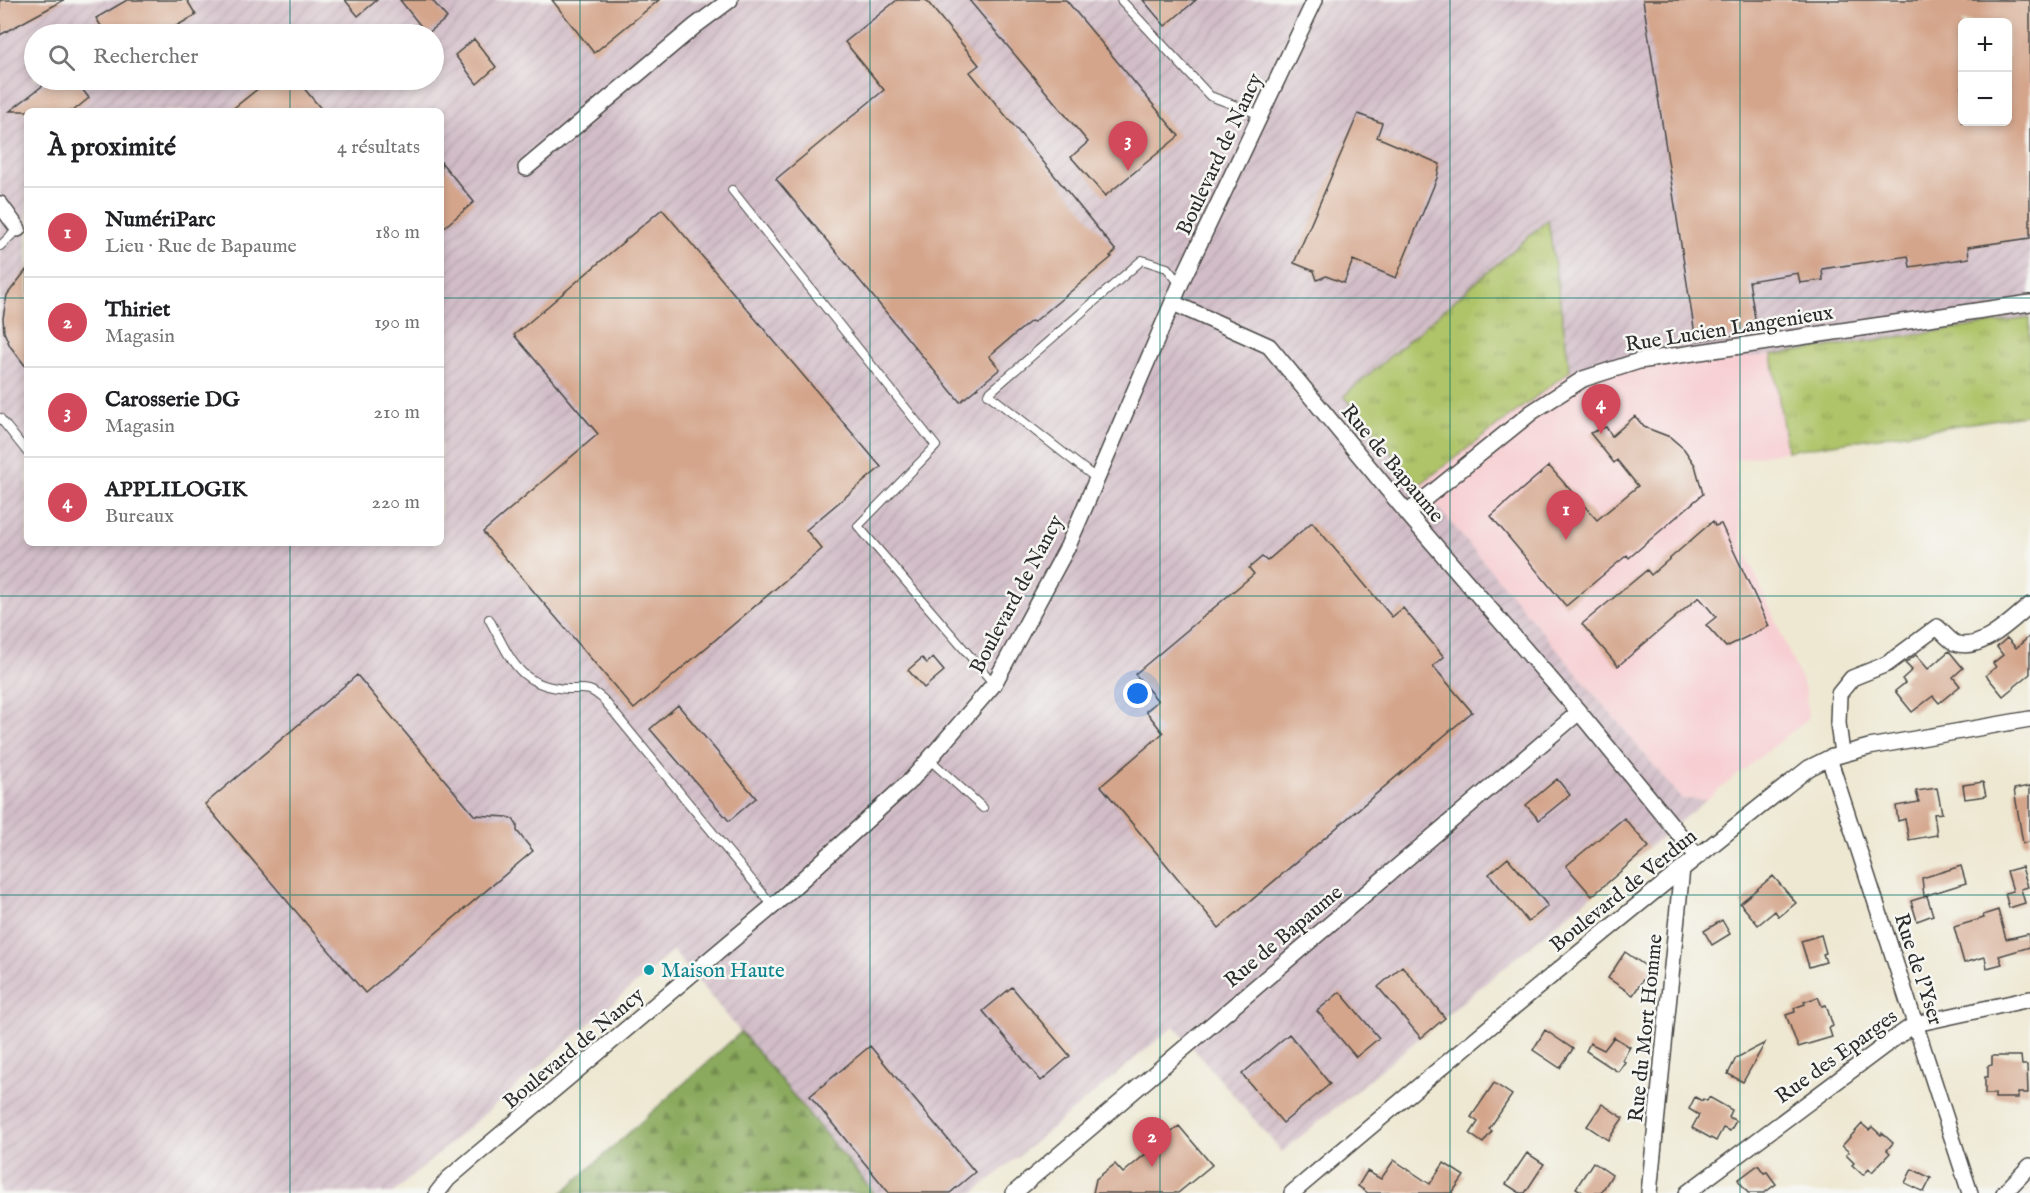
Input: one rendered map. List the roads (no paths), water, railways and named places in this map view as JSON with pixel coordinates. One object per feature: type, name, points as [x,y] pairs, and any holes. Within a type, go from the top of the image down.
[{"type":"street","points":[[526,168],[695,26],[730,0]]},
{"type":"street","name":"Boulevard de Nancy","points":[[437,1193],[448,1179],[469,1161],[773,906],[912,779],[994,684],[1068,546],[1181,285],[1315,0]]},
{"type":"street","points":[[0,204],[18,229]]},
{"type":"street","name":"Rue de Bapaume","points":[[1173,303],[1269,346],[1407,513],[1579,712],[1697,856]]},
{"type":"street","name":"Rue Lucien Langenieux","points":[[1407,513],[1532,412],[1583,379],[1639,361],[2030,303]]},
{"type":"street","name":"Rue de l'Yser","points":[[1970,1193],[1915,1024],[1835,756],[1839,694],[1852,678],[1887,664],[1937,627],[1953,642],[1965,645],[1983,641],[2030,605]]},
{"type":"street","name":"Rue de Bapaume","points":[[1014,1193],[1579,712]]},
{"type":"street","name":"Boulevard de Verdun","points":[[1292,1193],[1682,868],[1809,768],[1835,756],[1869,747],[2030,719]]},
{"type":"street","name":"Rue du Mort Homme","points":[[1650,1193],[1682,868]]},
{"type":"street","name":"Rue des Eparges","points":[[1688,1193],[1915,1024],[2030,999]]},
{"type":"street","points":[[2004,1193],[2030,1166]]},
{"type":"lane","points":[[1121,0],[1210,96],[1261,115]]},
{"type":"lane","points":[[732,190],[936,446],[858,526],[994,684]]},
{"type":"lane","points":[[0,246],[18,229]]},
{"type":"lane","points":[[1097,479],[988,394],[1142,260],[1167,268],[1181,285]]},
{"type":"lane","points":[[0,418],[24,448]]},
{"type":"lane","points":[[489,620],[512,662],[526,677],[543,686],[593,690],[603,699],[773,906]]},
{"type":"lane","points":[[929,759],[983,808]]},
{"type":"place","name":"Carosserie DG","points":[[1128,171]]},
{"type":"place","name":"APPLILOGIK","points":[[1601,434]]},
{"type":"place","name":"NumériParc","points":[[1566,540]]},
{"type":"place","name":"Maison Haute","points":[[649,970]]},
{"type":"place","name":"Thiriet","points":[[1152,1167]]}]
